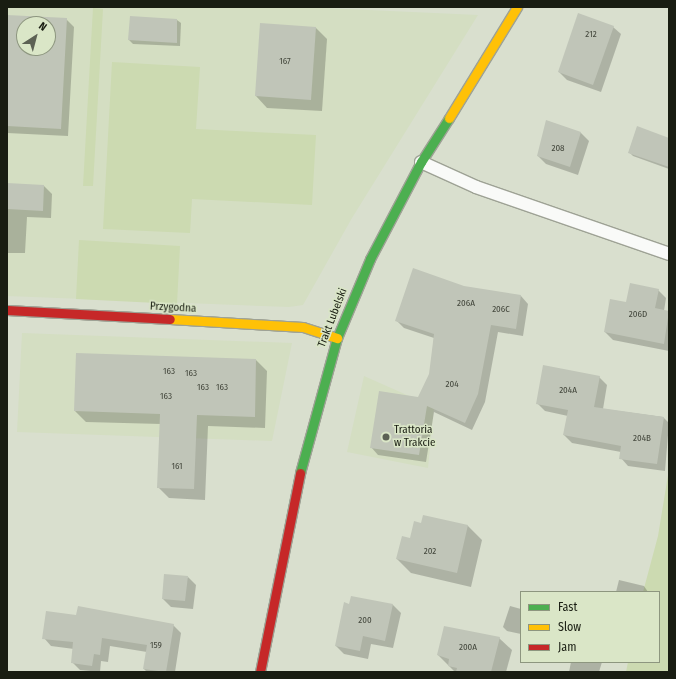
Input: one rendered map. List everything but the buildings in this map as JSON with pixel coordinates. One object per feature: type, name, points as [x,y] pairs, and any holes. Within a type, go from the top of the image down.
[{"type":"street","name":"Trakt Lubelski","points":[[260,672],[303,460],[337,338],[370,259],[421,162],[517,7]]},
{"type":"street","name":"Przygodna","points":[[7,310],[303,327],[337,338]]},
{"type":"lane","points":[[421,162],[476,187],[669,254]]},
{"type":"shaded area","points":[[7,7],[302,7],[478,15],[352,218],[303,305],[289,307],[7,296]]},
{"type":"shaded area","points":[[93,8],[103,9],[93,186],[83,186]]},
{"type":"shaded area","points":[[112,62],[200,67],[196,129],[316,135],[312,205],[192,199],[190,233],[103,229]]},
{"type":"shaded area","points":[[79,240],[180,246],[177,304],[76,299]]},
{"type":"shaded area","points":[[22,333],[292,343],[272,441],[17,432]]},
{"type":"shaded area","points":[[364,376],[434,407],[428,468],[347,452]]},
{"type":"shaded area","points":[[669,469],[669,672],[626,672],[628,663],[660,663],[660,591],[643,591],[658,536]]},
{"type":"traffic: fast","points":[[300,473],[337,338],[370,259],[421,162],[449,118]]},
{"type":"traffic: slow","points":[[449,118],[517,7]]},
{"type":"traffic: slow","points":[[170,319],[303,327],[337,338]]},
{"type":"traffic: jam","points":[[7,310],[170,319]]},
{"type":"traffic: jam","points":[[260,672],[300,473]]},
{"type":"place","name":"Trattoria w Trakcie","points":[[386,437]]}]
